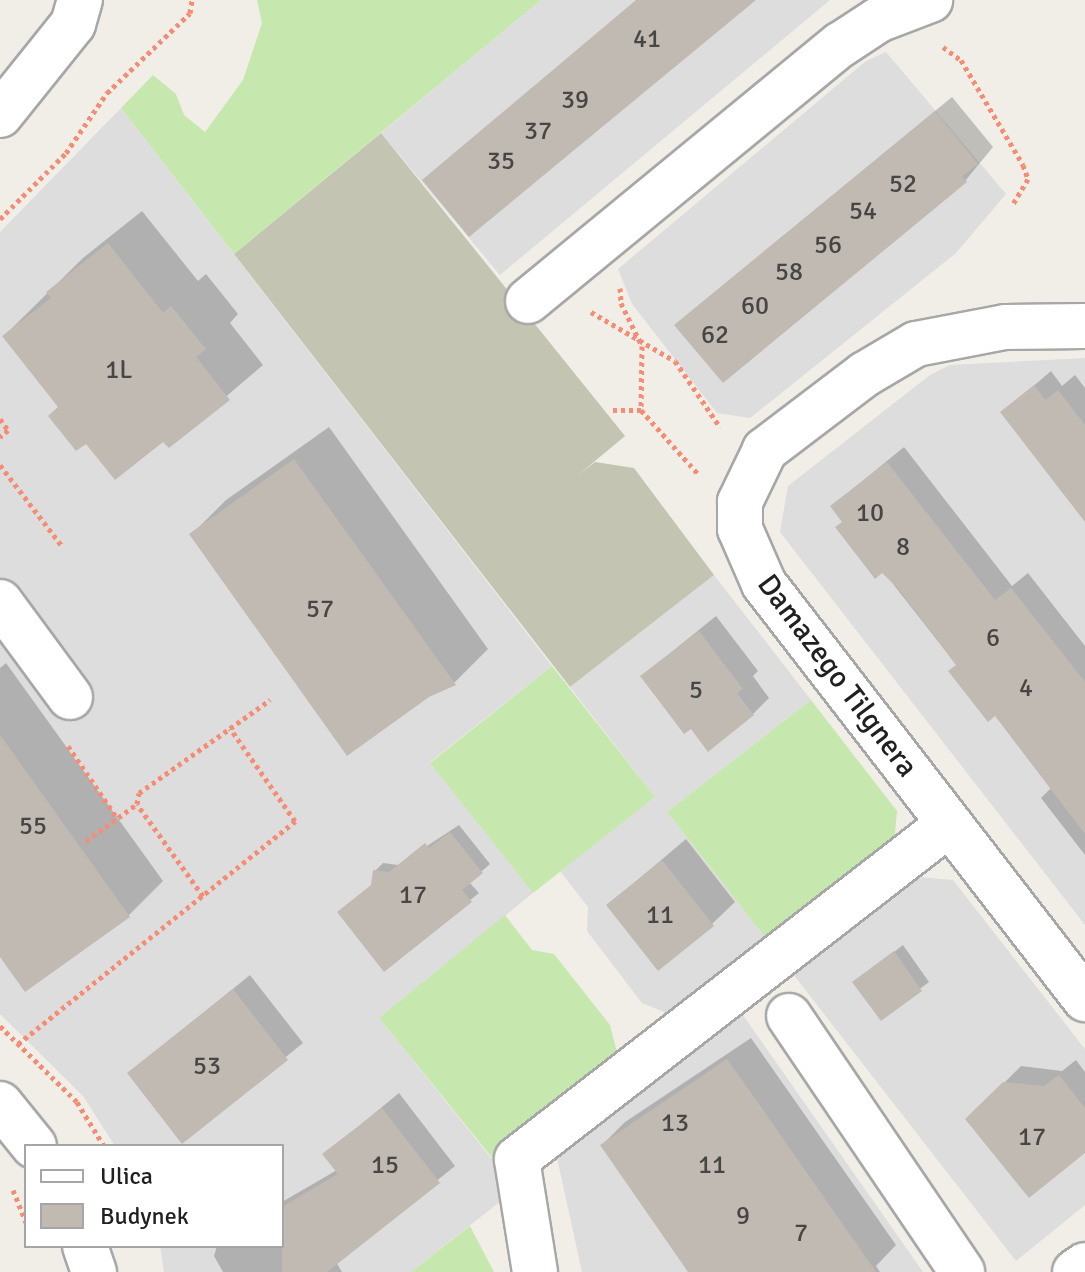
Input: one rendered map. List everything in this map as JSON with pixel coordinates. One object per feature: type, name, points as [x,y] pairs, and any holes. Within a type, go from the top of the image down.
[{"type":"street","points":[[0,115],[73,24],[80,0]]},
{"type":"street","points":[[543,289],[840,45],[878,20],[924,3]]},
{"type":"street","points":[[747,487],[765,450],[865,374],[916,344],[1005,327],[1085,326]]},
{"type":"street","name":"Damazego Tilgnera","points":[[747,487],[740,529],[764,584],[1085,999]]},
{"type":"street","points":[[0,602],[70,697]]},
{"type":"street","points":[[535,1272],[517,1159],[949,824]]},
{"type":"street","points":[[789,1016],[962,1272]]},
{"type":"street","points":[[0,1104],[32,1144]]},
{"type":"street","points":[[86,1248],[94,1272]]},
{"type":"street","points":[[1075,1272],[1085,1265]]},
{"type":"path","points":[[0,219],[66,153],[107,93],[190,13],[192,0]]},
{"type":"path","points":[[924,3],[944,49],[961,60],[1023,165],[1028,179],[1013,204]]},
{"type":"path","points":[[618,227],[626,248],[621,303],[642,346],[641,410],[692,471],[747,487]]},
{"type":"path","points":[[543,289],[681,367],[732,448],[747,487]]},
{"type":"path","points":[[613,410],[641,410]]},
{"type":"path","points":[[0,419],[8,430],[0,437]]},
{"type":"path","points":[[0,465],[62,546]]},
{"type":"path","points":[[86,841],[137,804],[139,793],[270,700]]},
{"type":"path","points":[[18,1044],[295,821],[230,728]]},
{"type":"path","points":[[64,740],[117,818]]},
{"type":"path","points":[[137,804],[203,896]]},
{"type":"path","points":[[0,1026],[77,1102],[103,1144]]},
{"type":"path","points":[[11,1185],[24,1218]]},
{"type":"shaded area","points":[[541,0],[830,0],[500,275],[381,133]]},
{"type":"shaded area","points":[[886,52],[1006,194],[956,253],[750,418],[717,413],[632,304],[618,269],[866,61]]},
{"type":"shaded area","points":[[121,108],[552,666],[430,762],[533,893],[379,1018],[516,1189],[411,1272],[164,1272],[160,1248],[284,1248],[284,1144],[114,1144],[83,1096],[0,1014],[0,232]]},
{"type":"shaded area","points":[[381,133],[625,436],[577,476],[595,462],[634,468],[714,575],[570,687],[234,254]]},
{"type":"shaded area","points":[[1085,358],[1085,925],[780,532],[788,486],[930,375],[950,365]]},
{"type":"shaded area","points":[[714,575],[811,700],[667,812],[768,941],[674,1016],[642,1003],[587,931],[588,907],[560,871],[655,797],[570,687]]},
{"type":"shaded area","points":[[919,877],[953,880],[1085,1049],[1085,1205],[1016,1261],[793,974]]},
{"type":"shaded area","points":[[743,1015],[923,1272],[582,1272],[557,1158]]},
{"type":"green space","points":[[257,0],[541,0],[234,254],[121,108],[153,75],[176,94],[184,115],[205,132],[243,80],[262,23]]},
{"type":"green space","points":[[552,666],[655,797],[533,893],[430,763]]},
{"type":"green space","points":[[811,700],[897,811],[894,844],[768,941],[667,812]]},
{"type":"green space","points":[[505,915],[532,950],[554,954],[610,1025],[619,1060],[494,1160],[379,1018]]},
{"type":"green space","points":[[470,1226],[494,1272],[411,1272]]},
{"type":"building","points":[[636,0],[756,0],[469,237],[422,180]]},
{"type":"building","points":[[935,111],[978,164],[962,176],[967,182],[723,383],[674,325]]},
{"type":"building","points":[[108,243],[163,313],[171,306],[206,349],[196,357],[230,400],[169,448],[163,442],[115,480],[86,444],[76,451],[48,416],[58,407],[2,336],[51,298],[46,292]]},
{"type":"building","points":[[1034,385],[1045,400],[1058,390],[1085,425],[1085,522],[1000,412]]},
{"type":"building","points":[[294,459],[456,685],[429,697],[347,756],[189,534]]},
{"type":"building","points":[[887,462],[995,600],[1011,588],[1085,682],[1085,834],[995,716],[988,722],[948,671],[956,665],[897,587],[882,573],[875,579],[835,527],[842,522],[830,506]]},
{"type":"building","points":[[699,631],[743,689],[737,693],[754,715],[708,752],[691,729],[684,734],[640,676]]},
{"type":"building","points":[[0,735],[130,917],[25,992],[0,957]]},
{"type":"building","points":[[450,832],[483,873],[462,890],[472,902],[384,972],[337,912],[371,885],[373,870],[389,872],[425,843],[429,848]]},
{"type":"building","points":[[662,860],[714,926],[658,971],[606,905]]},
{"type":"building","points":[[894,951],[922,991],[881,1021],[852,982]]},
{"type":"building","points":[[233,989],[288,1060],[182,1144],[127,1073]]},
{"type":"building","points":[[727,1059],[876,1272],[688,1272],[600,1145]]},
{"type":"building","points":[[1059,1075],[1085,1108],[1085,1153],[1029,1198],[965,1119],[1003,1082],[1044,1086]]},
{"type":"building","points":[[382,1108],[440,1183],[327,1272],[282,1272],[284,1206],[338,1174],[322,1154]]}]
